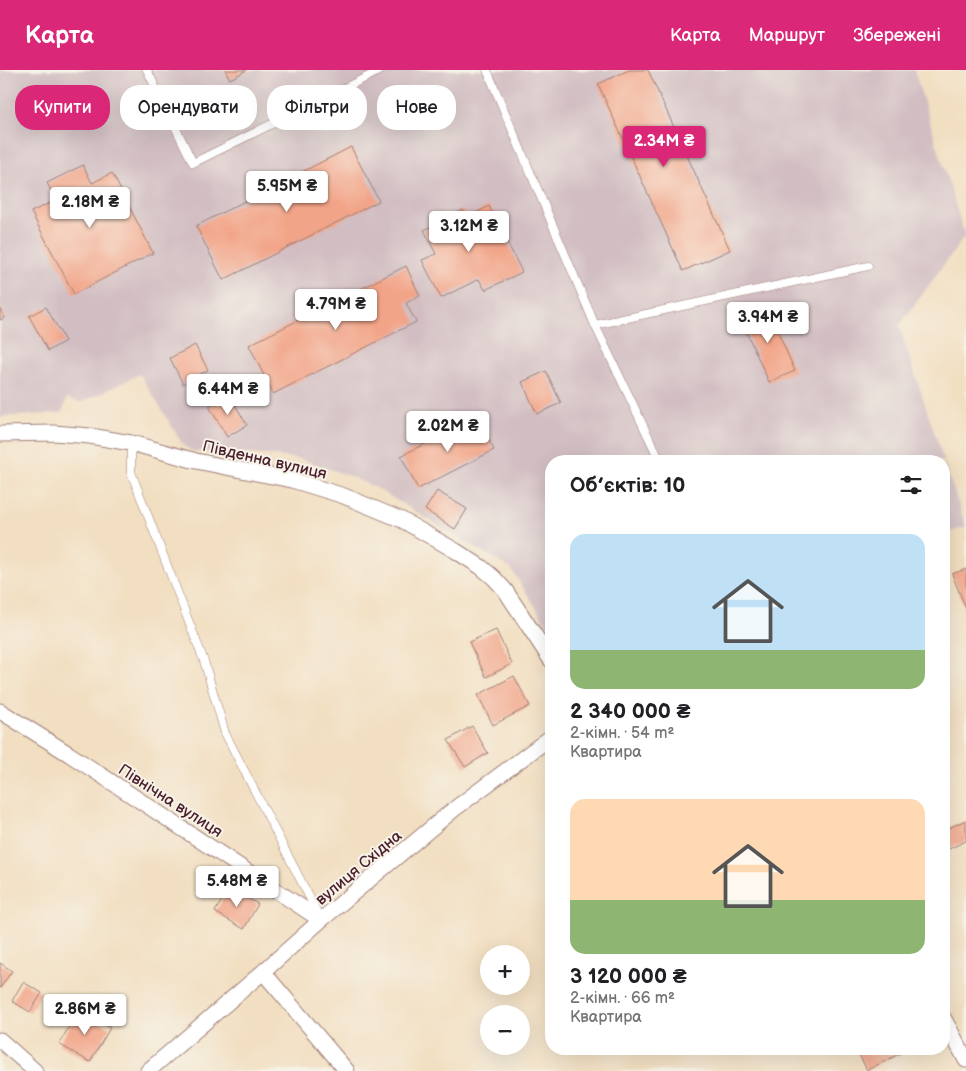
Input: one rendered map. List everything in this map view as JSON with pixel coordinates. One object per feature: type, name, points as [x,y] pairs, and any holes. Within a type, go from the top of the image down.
[{"type":"street","name":"Південна вулиця","points":[[4,436],[54,433],[90,436],[131,443],[196,462],[292,480],[344,496],[402,520],[481,567],[505,590],[545,651]]},
{"type":"street","name":"Північна вулиця","points":[[0,711],[69,754],[321,920]]},
{"type":"street","name":"вулиця Східна","points":[[148,1071],[321,920],[453,810],[545,741]]},
{"type":"street","points":[[263,972],[347,1071]]},
{"type":"street","points":[[950,1030],[966,1060]]},
{"type":"street","points":[[0,1040],[35,1071]]},
{"type":"lane","points":[[147,70],[193,163],[381,70]]},
{"type":"lane","points":[[488,70],[596,326],[657,455]]},
{"type":"lane","points":[[596,326],[868,266]]},
{"type":"lane","points":[[131,443],[131,472],[204,661],[225,732],[321,920]]},
{"type":"shaded area","points":[[0,70],[914,70],[965,236],[899,326],[942,455],[545,455],[545,622],[511,569],[376,488],[344,474],[300,459],[267,455],[191,451],[183,445],[140,374],[81,403],[67,398],[62,413],[0,417]]},
{"type":"shaded area","points":[[950,479],[966,527],[950,532]]},
{"type":"building","points":[[225,70],[247,70],[230,79]]},
{"type":"building","points":[[629,70],[648,70],[730,250],[683,271],[598,84]]},
{"type":"building","points":[[351,147],[379,201],[223,280],[196,226]]},
{"type":"building","points":[[83,165],[92,183],[112,173],[153,253],[74,294],[31,212],[56,200],[47,183]]},
{"type":"building","points":[[489,206],[522,272],[485,290],[479,279],[441,298],[422,260],[436,254],[424,230],[463,210],[466,218]]},
{"type":"building","points":[[406,266],[420,296],[406,303],[416,322],[273,394],[249,345]]},
{"type":"building","points":[[46,307],[65,341],[48,351],[29,316]]},
{"type":"building","points":[[767,307],[795,371],[769,382],[740,318]]},
{"type":"building","points":[[0,308],[5,318],[0,320]]},
{"type":"building","points":[[195,345],[208,370],[183,384],[170,358]]},
{"type":"building","points":[[546,371],[561,403],[537,414],[522,382]]},
{"type":"building","points":[[229,394],[247,425],[227,437],[209,406]]},
{"type":"building","points":[[477,417],[494,450],[418,489],[401,456]]},
{"type":"building","points":[[437,491],[467,509],[455,529],[425,510]]},
{"type":"building","points":[[966,569],[966,609],[952,574]]},
{"type":"building","points":[[496,630],[512,664],[486,677],[469,642]]},
{"type":"building","points":[[514,676],[530,706],[493,725],[478,695]]},
{"type":"building","points":[[472,726],[488,753],[465,767],[448,740]]},
{"type":"building","points":[[966,820],[966,841],[950,848],[950,827]]},
{"type":"building","points":[[229,888],[258,904],[244,929],[215,912]]},
{"type":"building","points":[[0,963],[12,971],[0,988]]},
{"type":"building","points":[[23,982],[42,993],[30,1012],[12,1001]]},
{"type":"building","points":[[79,1010],[110,1028],[90,1062],[59,1044]]},
{"type":"building","points":[[859,1055],[897,1055],[867,1070]]}]
